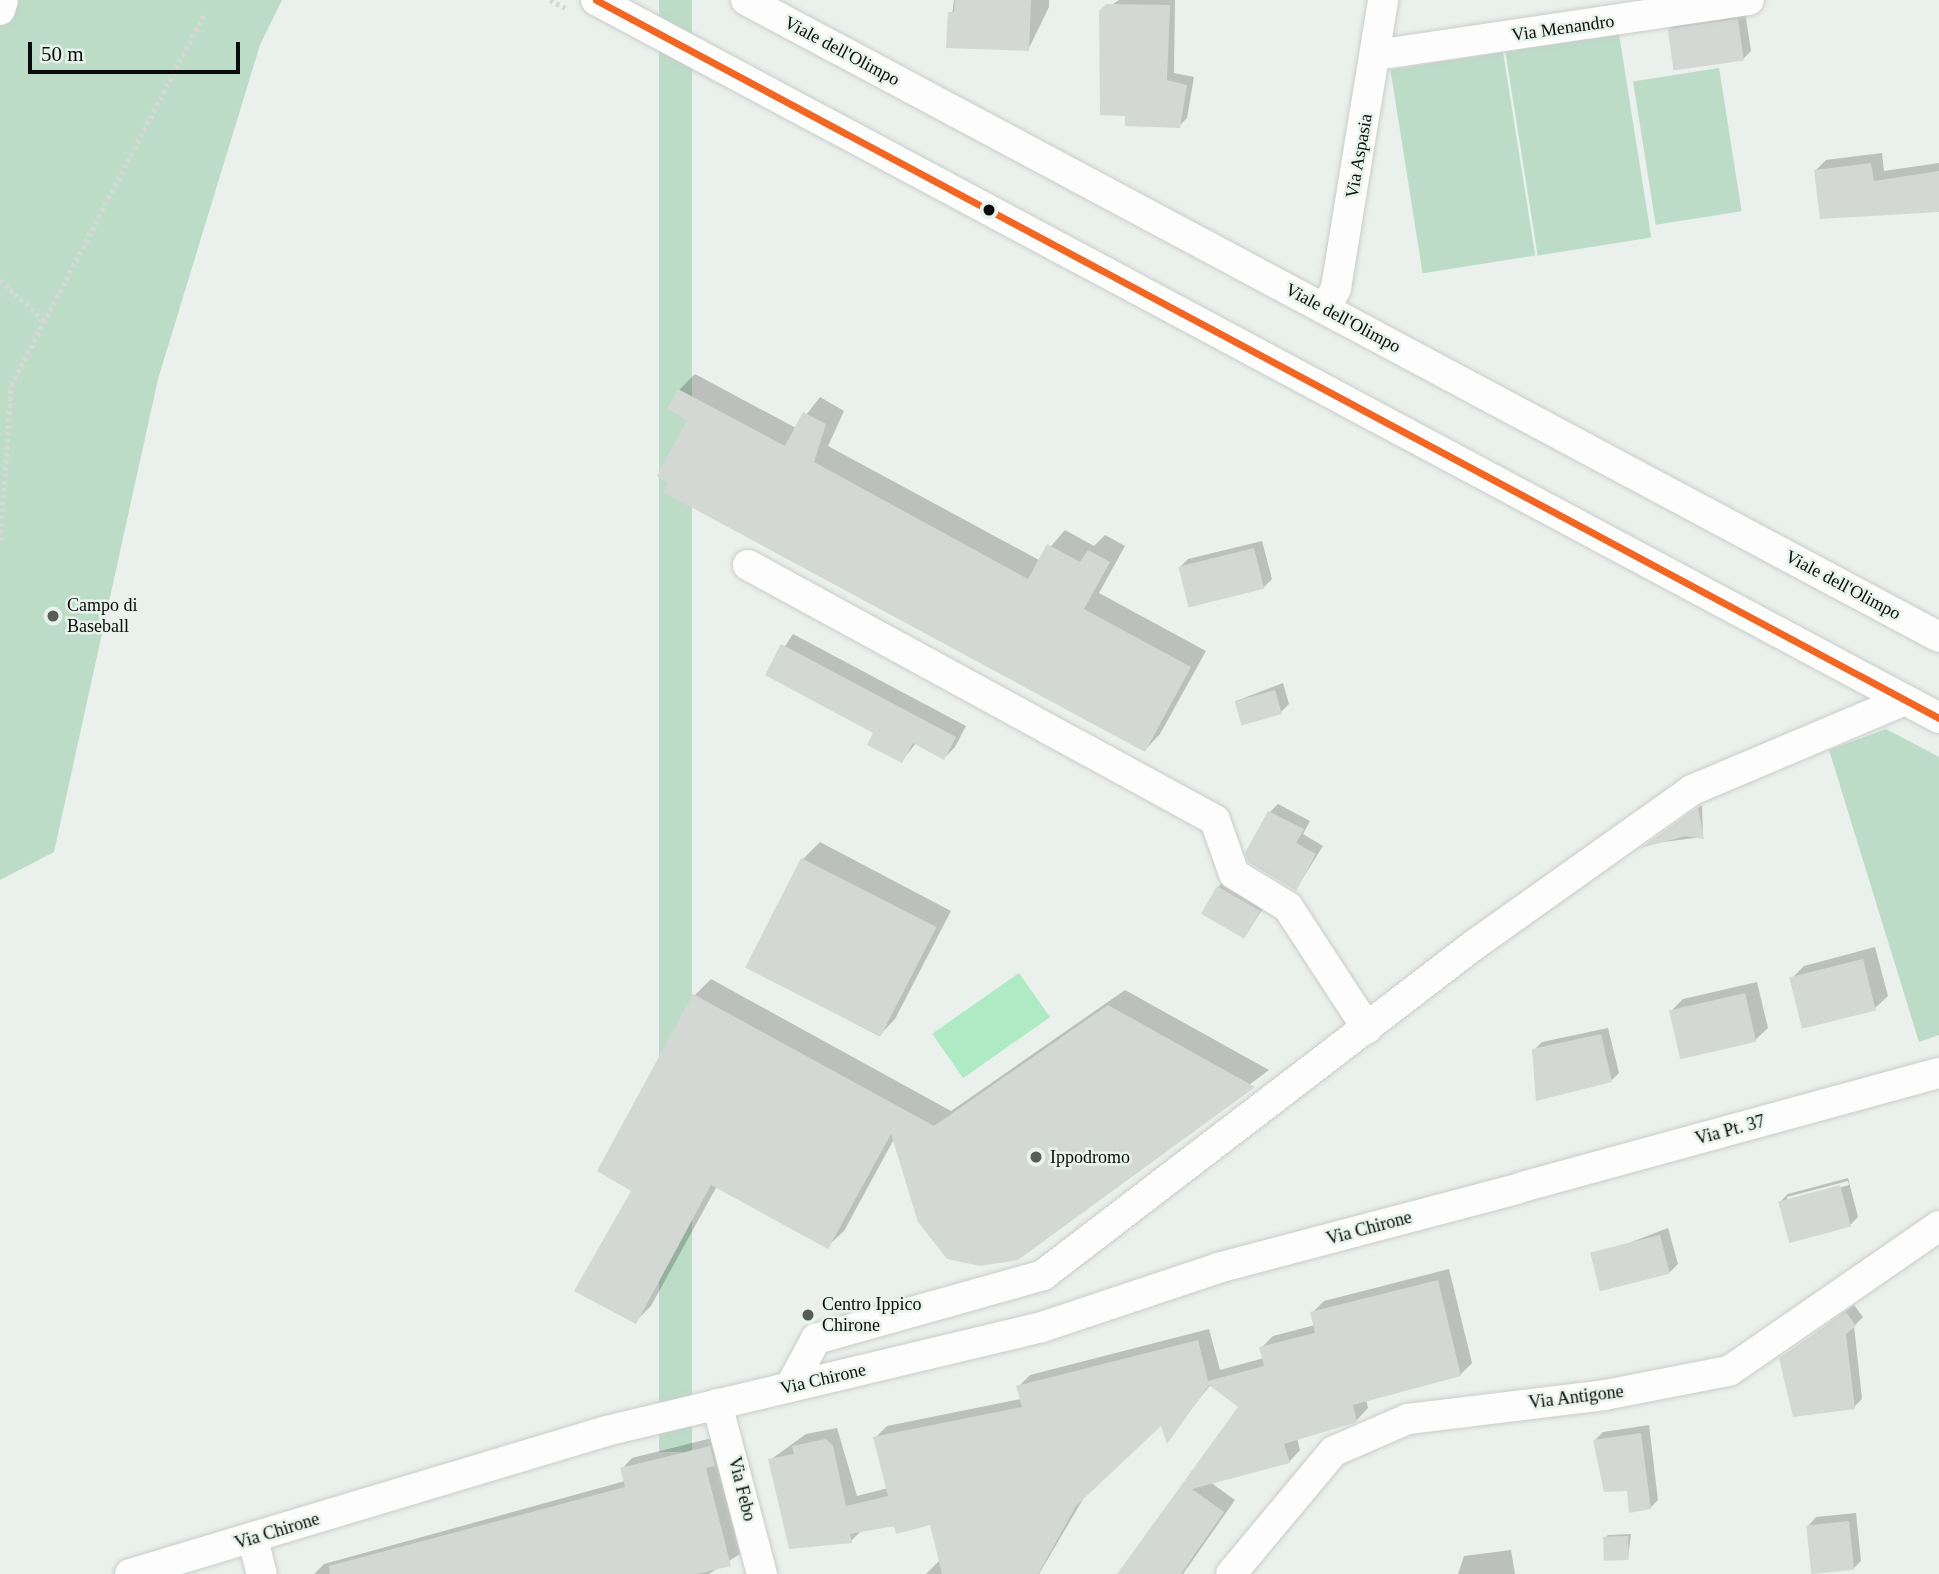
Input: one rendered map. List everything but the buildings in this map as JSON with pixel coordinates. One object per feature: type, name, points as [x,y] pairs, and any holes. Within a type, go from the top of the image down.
[{"type":"street","points":[[596,0],[1939,718]]},
{"type":"street","name":"Viale dell'Olimpo","points":[[746,0],[1939,637]]},
{"type":"street","name":"Via Aspasia","points":[[1325,309],[1336,288],[1383,0]]},
{"type":"street","name":"Via Menandro","points":[[1376,55],[1749,0]]},
{"type":"street","points":[[0,10],[2,1]]},
{"type":"street","points":[[748,565],[1215,820],[1234,874],[1288,907],[1367,1028]]},
{"type":"street","points":[[790,1387],[816,1339],[1043,1275],[1367,1028],[1692,790],[1905,700]]},
{"type":"street","name":"Via Pt. 37","points":[[1520,1188],[1939,1073]]},
{"type":"street","name":"Via Chirone","points":[[130,1574],[606,1431],[1042,1327],[1218,1268],[1520,1188]]},
{"type":"street","name":"Via Antigone","points":[[1231,1574],[1334,1451],[1408,1419],[1605,1395],[1729,1371],[1939,1226]]},
{"type":"street","name":"Via Febo","points":[[718,1404],[762,1574]]},
{"type":"street","points":[[253,1539],[262,1574]]},
{"type":"path","points":[[0,540],[11,385],[205,12]]},
{"type":"path","points":[[0,280],[44,321]]},
{"type":"shaded area","name":"Campo di Baseball","points":[[0,0],[282,0],[260,45],[158,379],[54,852],[0,880]]},
{"type":"shaded area","points":[[659,0],[692,0],[692,1452],[659,1452]]},
{"type":"shaded area","points":[[1619,34],[1651,237],[1538,255],[1505,52]]},
{"type":"shaded area","points":[[1503,52],[1535,255],[1423,273],[1390,70]]},
{"type":"shaded area","points":[[1719,68],[1742,211],[1656,225],[1633,82]]},
{"type":"shaded area","points":[[1886,729],[1939,757],[1939,1035],[1919,1042],[1829,750]]},
{"type":"shaded area","points":[[1019,973],[1050,1017],[963,1078],[932,1034]]},
{"type":"transit line","points":[[596,0],[1939,718]]},
{"type":"place","name":"Campo di Baseball","points":[[53,616]]},
{"type":"place","name":"Ippodromo","points":[[1036,1157]]},
{"type":"place","name":"Centro Ippico Chirone","points":[[808,1315]]}]
